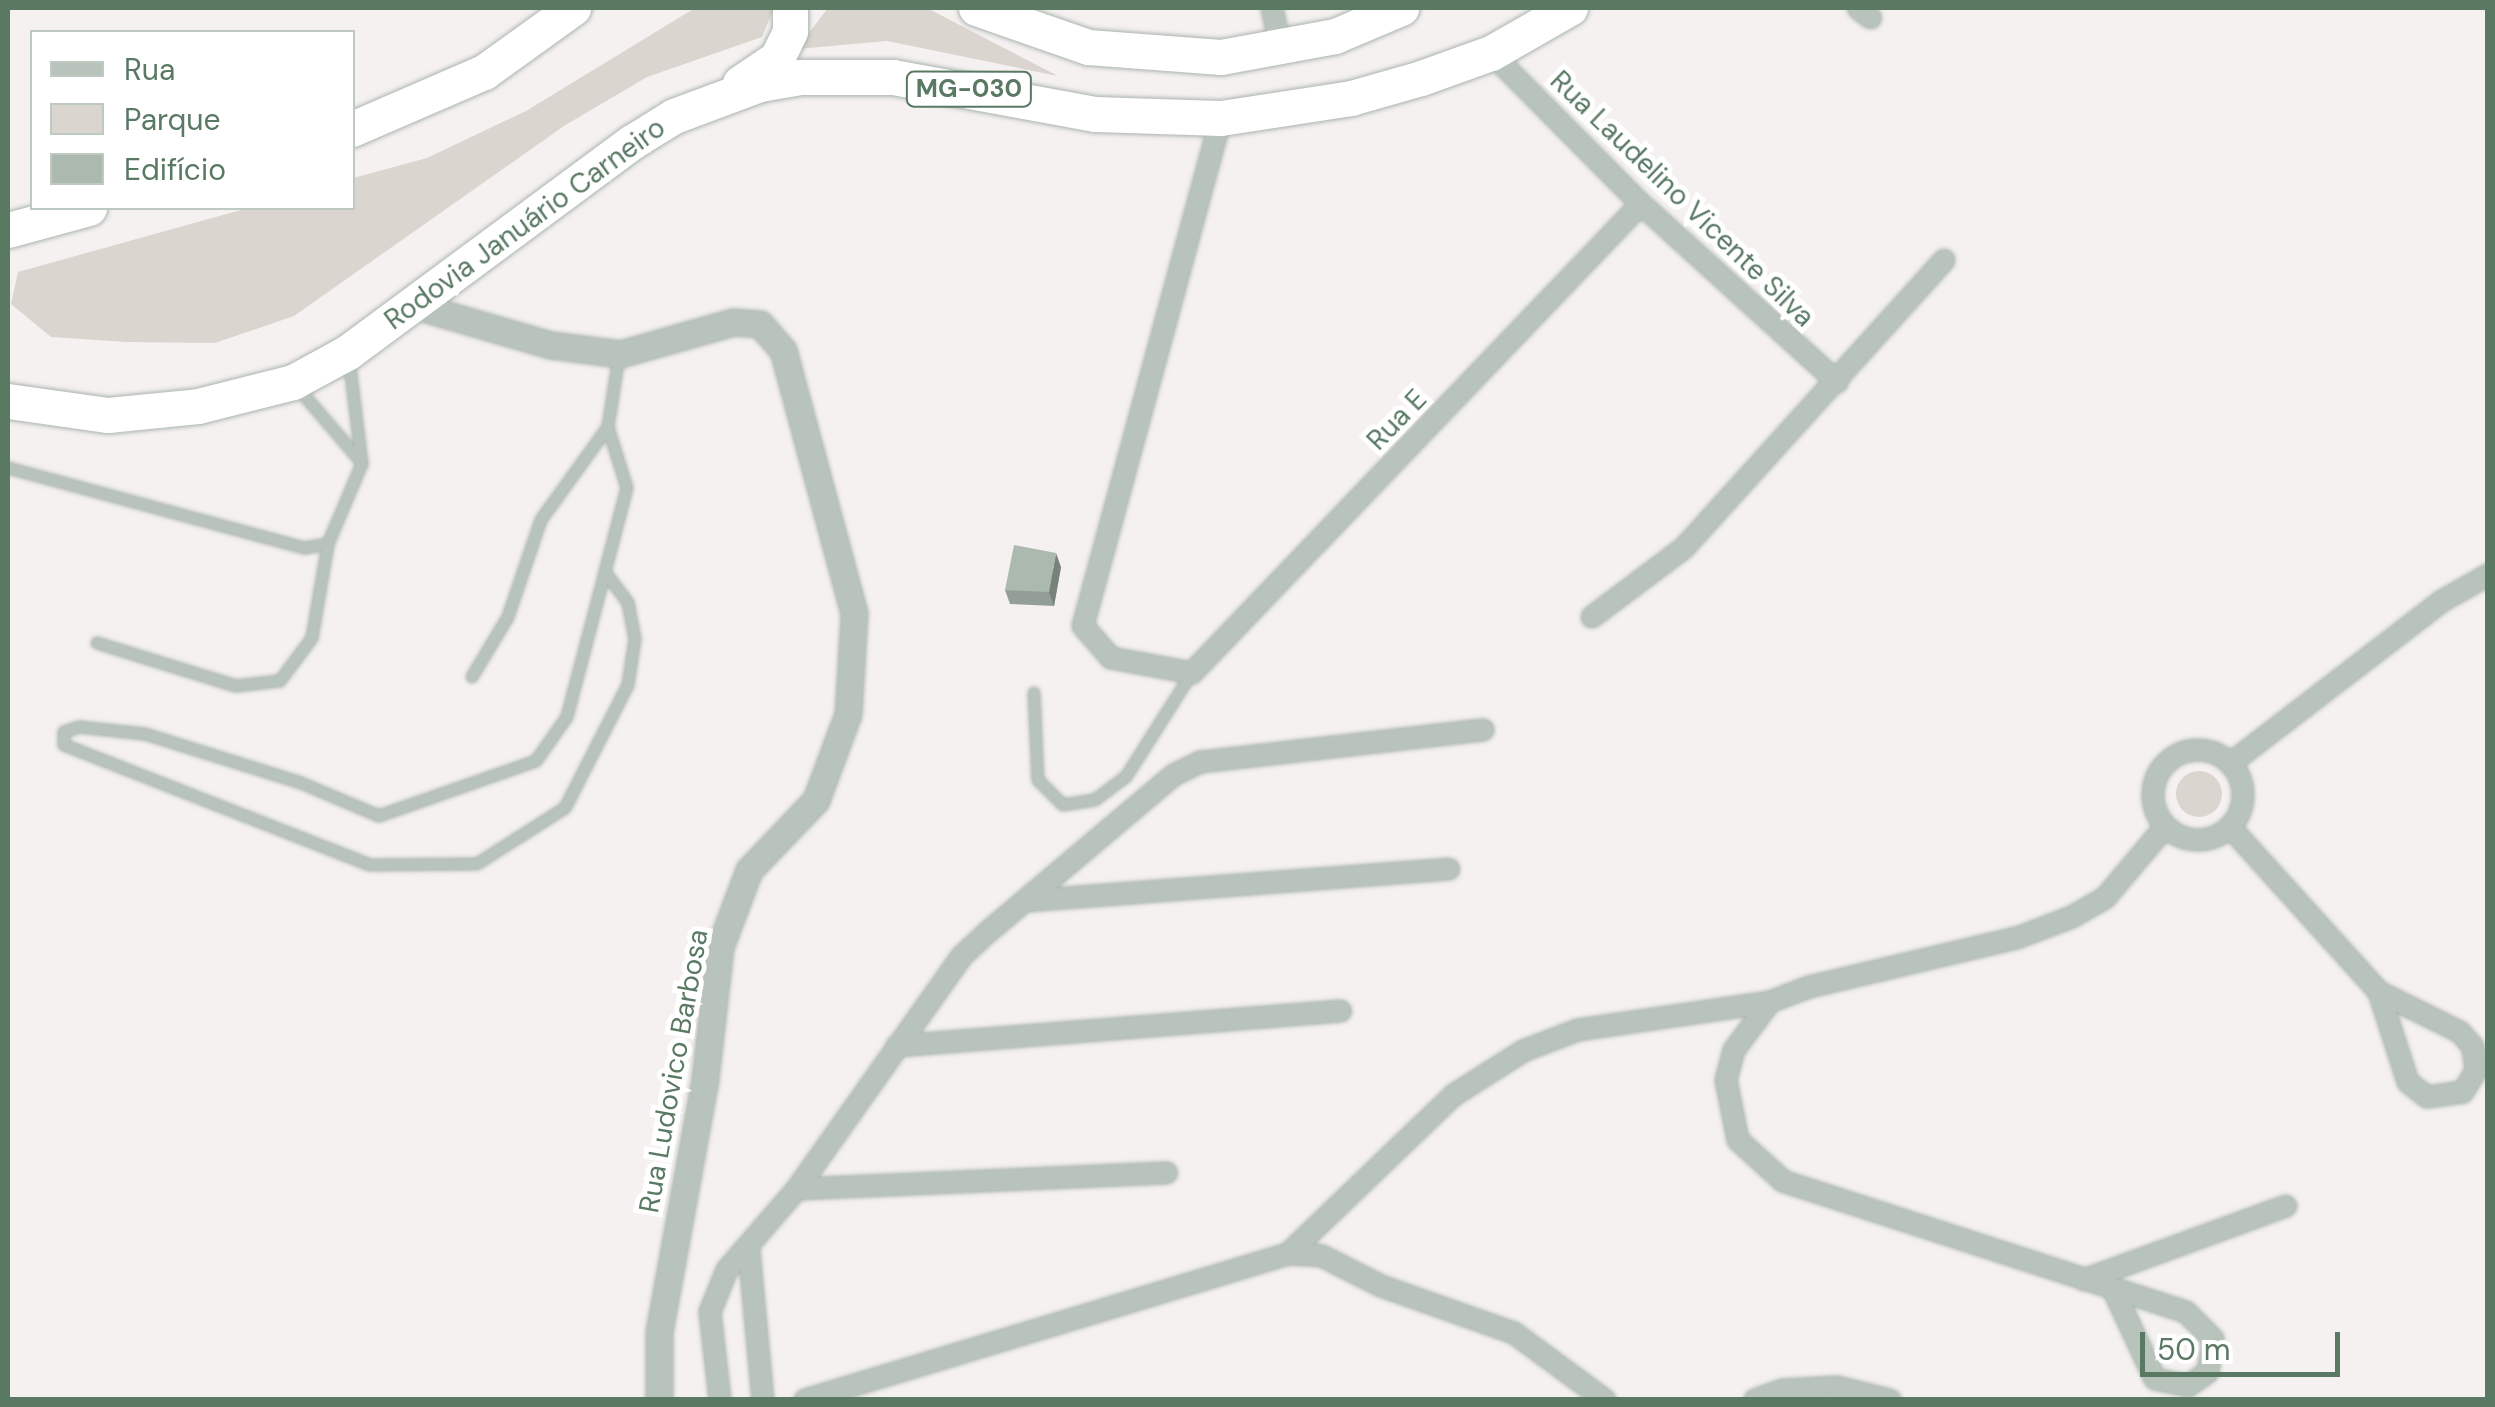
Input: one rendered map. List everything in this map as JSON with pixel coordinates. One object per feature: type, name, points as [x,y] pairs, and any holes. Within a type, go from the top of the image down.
[{"type":"highway","points":[[355,129],[484,72],[573,8]]},
{"type":"highway","points":[[722,95],[777,58],[790,31],[790,8]]},
{"type":"highway","name":"MG-030","points":[[976,8],[1088,47],[1221,57],[1281,49],[1401,8]]},
{"type":"highway","name":"Rodovia Januário Carneiro","points":[[18,404],[108,415],[198,406],[293,382],[348,352],[632,142],[722,95],[800,77],[893,78],[1095,114],[1221,118],[1351,98],[1491,53],[1570,8]]},
{"type":"highway","points":[[8,230],[81,210]]},
{"type":"highway","points":[[8,245],[81,210]]},
{"type":"highway","points":[[8,377],[18,404]]},
{"type":"street","points":[[1272,8],[1281,49]]},
{"type":"street","name":"Rua Laudelino Vicente Silva","points":[[1491,53],[1641,204],[1837,382]]},
{"type":"street","points":[[1192,673],[1111,658],[1083,626],[1221,118]]},
{"type":"street","name":"Rua E","points":[[1192,673],[1641,204]]},
{"type":"street","points":[[1592,617],[1684,548],[1944,260]]},
{"type":"street","name":"Rua Ludovico Barbosa","points":[[413,305],[551,345],[620,354],[733,322],[760,324],[783,350],[854,614],[848,714],[816,800],[749,870],[720,948],[705,1079],[659,1332],[659,1400]]},
{"type":"street","points":[[2231,763],[2442,602],[2488,575]]},
{"type":"street","points":[[720,1400],[710,1312],[727,1270],[750,1250],[797,1189],[961,956],[1174,775],[1201,762],[1483,730]]},
{"type":"street","points":[[2193,750],[2231,763],[2243,800],[2230,828],[2202,840],[2165,827],[2152,800],[2166,762],[2193,750]]},
{"type":"street","points":[[1288,1254],[1454,1095],[1523,1051],[1578,1030],[1770,1002],[1809,987],[2017,938],[2072,917],[2106,897],[2165,827]]},
{"type":"street","points":[[2230,828],[2380,992],[2460,1032],[2473,1047],[2476,1071],[2463,1092],[2428,1098],[2408,1082],[2380,992]]},
{"type":"street","points":[[1025,900],[1448,869]]},
{"type":"street","points":[[1770,1002],[1734,1050],[1726,1080],[1727,1111],[1757,1164],[1783,1182],[2084,1280],[2113,1290],[2203,1323],[2215,1350],[2208,1372],[2188,1386],[2155,1378],[2113,1290]]},
{"type":"street","points":[[897,1046],[1341,1011]]},
{"type":"street","points":[[797,1189],[1167,1173]]},
{"type":"street","points":[[2084,1280],[2286,1206]]},
{"type":"street","points":[[750,1250],[763,1400]]},
{"type":"street","points":[[805,1400],[1288,1254],[1322,1256],[1381,1286],[1514,1333],[1605,1400]]},
{"type":"street","points":[[1755,1400],[1782,1390],[1837,1386],[1890,1400]]},
{"type":"lane","points":[[97,642],[236,686],[280,681],[312,638],[328,544],[362,464],[348,352]]},
{"type":"lane","points":[[472,677],[508,618],[541,520],[608,427],[620,354]]},
{"type":"lane","points":[[293,382],[362,464]]},
{"type":"lane","points":[[605,572],[628,602],[634,639],[628,685],[566,808],[477,864],[370,865],[64,745],[64,732],[79,727],[145,734],[301,783],[379,816],[426,804],[536,761],[567,716],[627,488],[608,427]]},
{"type":"lane","points":[[8,468],[305,548],[328,544]]},
{"type":"lane","points":[[1034,692],[1038,780],[1063,805],[1095,800],[1126,776],[1192,673]]},
{"type":"green space","points":[[695,8],[774,8],[762,37],[647,77],[564,126],[294,316],[215,343],[127,342],[51,337],[11,304],[18,272],[241,210],[355,210],[355,177],[427,158],[526,111]]},
{"type":"green space","points":[[828,8],[927,8],[1058,76],[887,41],[797,49]]},
{"type":"green space","points":[[2199,771],[2215,778],[2222,794],[2215,810],[2199,817],[2183,810],[2176,794],[2183,778]]},
{"type":"building","points":[[1014,545],[1056,553],[1049,592],[1005,590]]}]
